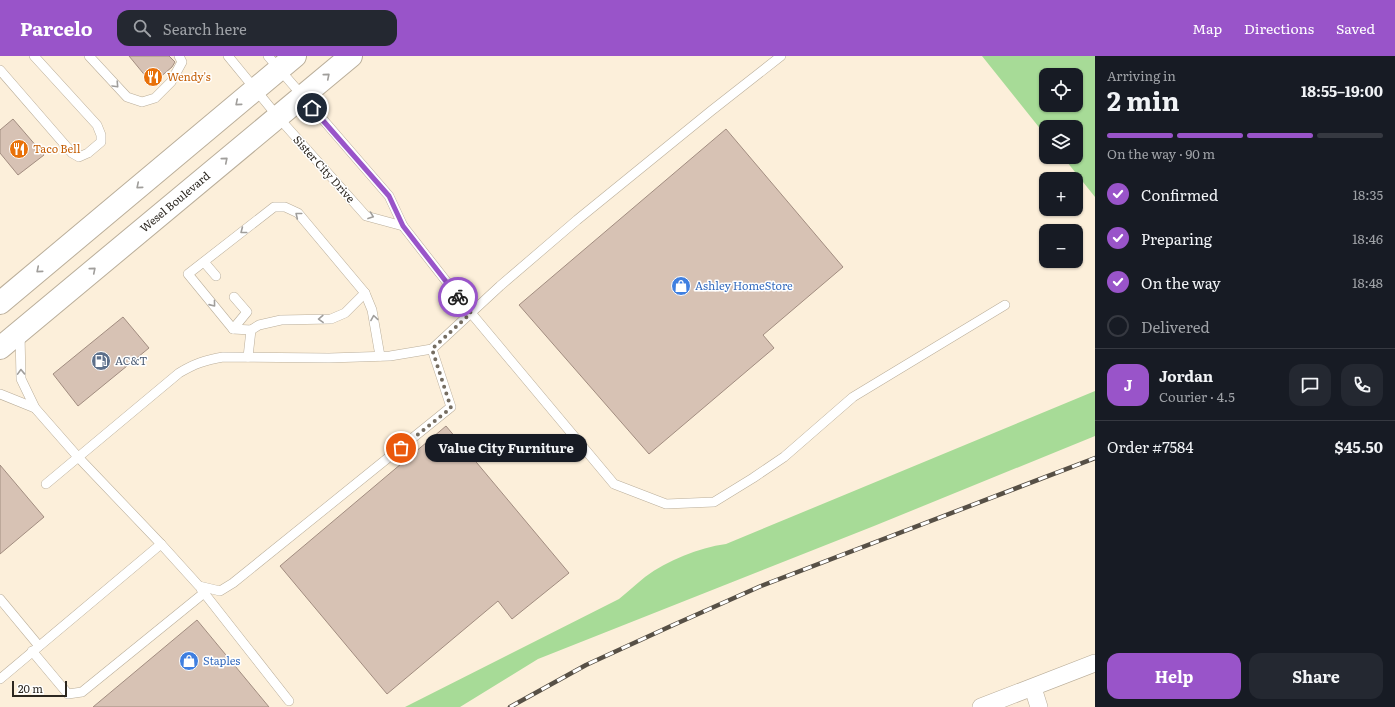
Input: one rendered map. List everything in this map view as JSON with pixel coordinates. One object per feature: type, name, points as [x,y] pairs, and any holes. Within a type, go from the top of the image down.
[{"type":"main road","name":"Wesel Boulevard","points":[[0,348],[351,56]]},
{"type":"main road","points":[[0,303],[255,89],[281,60]]},
{"type":"street","points":[[981,707],[1095,663]]},
{"type":"street","points":[[1032,688],[1039,707]]},
{"type":"lane","points":[[0,70],[72,154],[79,157],[88,154],[101,142],[101,136],[97,125],[34,56]]},
{"type":"lane","points":[[90,56],[127,97],[142,102],[155,98],[171,82],[182,62],[179,56]]},
{"type":"lane","name":"Sister City Drive","points":[[228,56],[278,117],[366,216],[403,226]]},
{"type":"lane","points":[[46,484],[179,373],[190,366],[205,360],[223,357],[329,358],[390,356],[432,349],[577,220],[781,56]]},
{"type":"lane","points":[[281,60],[302,97],[389,196],[403,226],[471,313],[614,484],[666,504],[714,502],[784,457],[853,397],[1005,305]]},
{"type":"lane","points":[[365,293],[345,313],[331,319],[274,321],[259,325],[251,330],[233,329],[188,274],[274,207],[285,207],[298,213],[365,293],[372,310],[380,356]]},
{"type":"lane","points":[[204,262],[216,276]]},
{"type":"lane","points":[[233,329],[248,312],[234,297]]},
{"type":"lane","points":[[20,330],[21,379],[34,408],[78,457],[161,544],[201,590],[289,701]]},
{"type":"lane","points":[[248,357],[251,330]]},
{"type":"lane","points":[[0,599],[68,694],[82,692],[201,590],[220,590],[233,583],[451,408],[432,349]]},
{"type":"lane","points":[[0,394],[34,408]]},
{"type":"lane","points":[[0,679],[161,544]]},
{"type":"green space","points":[[982,56],[1095,56],[1095,197],[1083,182],[1083,172],[1075,172],[1069,164],[1083,164],[1083,120],[1039,120],[1039,127]]},
{"type":"green space","points":[[1095,391],[1095,436],[874,526],[538,659],[460,707],[405,707],[619,599],[645,577],[673,560],[705,548],[726,544]]},
{"type":"building","name":"Wendy's","points":[[129,56],[169,56],[175,62],[172,67],[152,84]]},
{"type":"building","name":"Taco Bell","points":[[13,119],[44,155],[18,175],[0,153],[0,130]]},
{"type":"building","name":"Ashley HomeStore","points":[[726,129],[843,267],[763,335],[774,348],[649,454],[519,305]]},
{"type":"building","name":"AC&T","points":[[123,317],[149,348],[78,406],[53,374]]},
{"type":"building","points":[[446,426],[569,573],[512,619],[498,601],[387,694],[280,566]]},
{"type":"building","points":[[0,465],[44,517],[0,554]]},
{"type":"building","name":"Staples","points":[[197,620],[269,707],[93,707]]},
{"type":"railway","points":[[510,707],[586,665],[761,586],[1095,458]]},
{"type":"way so far","points":[[401,448],[451,408],[432,349],[471,313],[458,297]]},
{"type":"place","name":"Wendy's","points":[[153,77]]},
{"type":"place","name":"Taco Bell","points":[[19,149]]},
{"type":"place","name":"Ashley HomeStore","points":[[681,286]]},
{"type":"place","name":"AC&T","points":[[101,361]]},
{"type":"place","name":"Value City Furniture","points":[[401,448]]},
{"type":"place","name":"Staples","points":[[189,661]]},
{"type":"route","points":[[312,108],[389,196],[403,226],[458,297]]}]
